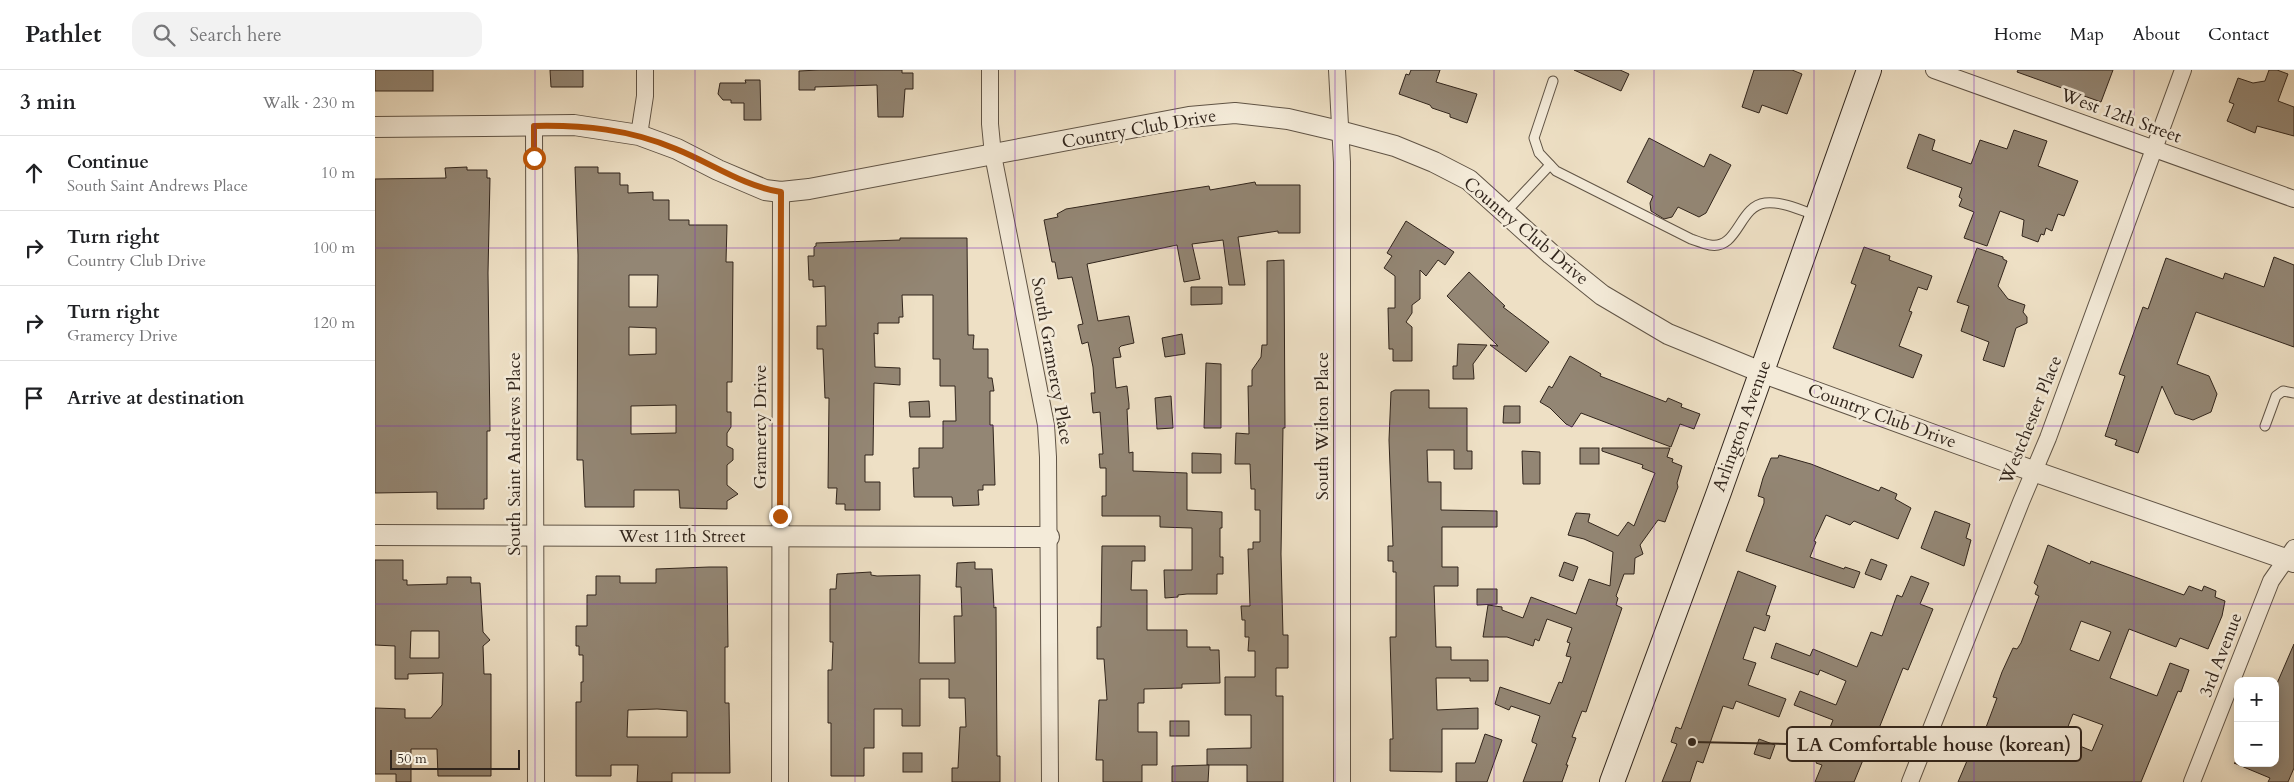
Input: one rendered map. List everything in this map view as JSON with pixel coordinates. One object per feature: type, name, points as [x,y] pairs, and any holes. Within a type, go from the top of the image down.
[{"type":"main road","name":"Arlington Avenue","points":[[1612,782],[1869,70]]},
{"type":"street","points":[[639,135],[645,96],[645,70]]},
{"type":"street","name":"South Gramercy Place","points":[[990,70],[990,124],[993,155],[1046,425],[1049,537],[1050,782]]},
{"type":"street","name":"South Wilton Place","points":[[1337,70],[1342,162],[1342,782]]},
{"type":"street","name":"West 12th Street","points":[[1934,70],[2294,199]]},
{"type":"street","name":"Westchester Place","points":[[1910,782],[2021,502],[2035,472],[2183,70]]},
{"type":"street","name":"Country Club Drive","points":[[375,127],[574,126],[639,135],[677,149],[717,170],[765,190],[781,192],[809,189],[993,155],[1189,116],[1235,113],[1288,119],[1395,146],[1434,162],[1469,180],[1551,254],[1602,295],[1668,334],[1761,372],[2035,472],[2292,556]]},
{"type":"street","name":"South Saint Andrews Place","points":[[534,126],[536,782]]},
{"type":"street","name":"Gramercy Drive","points":[[780,782],[781,192]]},
{"type":"street","name":"West 11th Street","points":[[375,535],[1049,537]]},
{"type":"street","name":"3rd Avenue","points":[[2192,782],[2271,581],[2292,556]]},
{"type":"lane","points":[[1553,81],[1534,138],[1539,153],[1556,171],[1691,239],[1711,246],[1725,243],[1736,231],[1747,211],[1763,203],[1780,204],[1817,216]]},
{"type":"lane","points":[[1505,213],[1550,165]]},
{"type":"lane","points":[[2265,426],[2276,396],[2283,391],[2294,393]]},
{"type":"building","points":[[375,70],[433,70],[433,91],[375,91]]},
{"type":"building","points":[[550,70],[583,70],[583,87],[551,87]]},
{"type":"building","points":[[902,70],[902,73],[913,73],[913,89],[905,89],[903,117],[878,117],[877,85],[815,87],[815,90],[799,90],[799,71]]},
{"type":"building","points":[[1411,70],[1440,70],[1436,82],[1477,94],[1467,123],[1450,117],[1450,114],[1432,108],[1430,105],[1399,94],[1406,74],[1409,75]]},
{"type":"building","points":[[1574,70],[1620,70],[1629,74],[1621,91]]},
{"type":"building","points":[[1754,70],[1792,70],[1802,74],[1787,114],[1762,105],[1759,113],[1742,107]]},
{"type":"building","points":[[2018,70],[2113,70],[2101,102],[2017,72]]},
{"type":"building","points":[[2269,70],[2277,70],[2288,74],[2278,101],[2294,107],[2294,136],[2257,126],[2255,133],[2227,121],[2234,104],[2229,102],[2238,78],[2253,83],[2265,81]]},
{"type":"building","points":[[745,80],[760,80],[761,120],[744,120],[744,103],[731,103],[731,100],[723,100],[718,94],[720,83],[746,83]]},
{"type":"building","points":[[2014,130],[2047,141],[2038,166],[2078,181],[2064,216],[2058,214],[2052,231],[2046,228],[2044,235],[2041,234],[2038,242],[2022,236],[2024,220],[2000,211],[1987,246],[1964,238],[1974,212],[1959,206],[1962,199],[1959,197],[1962,188],[1907,168],[1919,134],[1935,140],[1932,150],[1971,164],[1980,140],[2007,149]]},
{"type":"building","points":[[1649,138],[1704,167],[1710,154],[1731,165],[1706,213],[1699,217],[1678,207],[1672,217],[1664,219],[1651,211],[1650,203],[1653,196],[1627,182]]},
{"type":"building","points":[[467,167],[467,170],[487,170],[487,178],[490,178],[488,273],[490,431],[487,431],[487,499],[484,499],[484,509],[437,509],[437,492],[375,493],[375,179],[446,178],[445,168]]},
{"type":"building","points":[[575,167],[598,167],[598,173],[620,173],[620,185],[628,185],[628,193],[653,192],[653,200],[669,200],[669,220],[689,220],[689,225],[727,225],[726,262],[733,262],[732,382],[727,382],[727,412],[731,412],[731,427],[727,433],[727,446],[733,449],[733,460],[727,465],[727,485],[738,494],[727,501],[727,509],[680,508],[679,490],[634,490],[634,507],[585,507],[583,460],[577,460],[578,255]],"holes":[[[629,275],[658,275],[657,307],[629,307]],[[629,327],[656,328],[656,354],[629,355]],[[676,405],[676,433],[631,434],[631,406]]]},
{"type":"building","points":[[1255,182],[1256,185],[1300,185],[1300,233],[1278,233],[1278,231],[1238,237],[1245,285],[1229,285],[1223,240],[1192,244],[1200,279],[1184,282],[1177,245],[1087,264],[1098,321],[1129,316],[1134,343],[1121,346],[1119,348],[1121,357],[1113,358],[1116,388],[1127,386],[1129,453],[1133,452],[1133,471],[1187,473],[1187,510],[1222,512],[1220,557],[1223,557],[1223,574],[1217,574],[1217,594],[1187,594],[1165,598],[1164,570],[1192,570],[1192,528],[1160,527],[1160,516],[1102,516],[1102,496],[1106,496],[1106,468],[1100,468],[1099,454],[1103,454],[1100,412],[1093,413],[1091,393],[1095,393],[1093,367],[1088,342],[1082,344],[1078,327],[1078,325],[1083,324],[1072,277],[1058,279],[1055,262],[1052,262],[1044,220],[1058,217],[1057,214],[1066,209],[1209,186],[1210,190]]},
{"type":"building","points":[[1406,221],[1454,252],[1445,265],[1438,260],[1426,276],[1420,270],[1420,299],[1412,305],[1412,313],[1406,322],[1412,327],[1412,361],[1393,361],[1393,349],[1389,349],[1388,308],[1395,308],[1395,276],[1384,268],[1392,256],[1387,253]]},
{"type":"building","points":[[900,238],[967,238],[968,335],[974,335],[973,349],[988,349],[988,378],[992,378],[994,391],[990,391],[990,425],[993,425],[995,485],[983,485],[983,490],[978,490],[979,505],[953,506],[952,497],[914,497],[913,468],[919,468],[919,448],[943,448],[943,421],[956,421],[955,386],[940,386],[940,359],[933,359],[933,295],[902,295],[903,317],[899,317],[899,323],[878,323],[878,334],[874,333],[875,367],[900,368],[900,385],[874,383],[873,455],[865,455],[865,482],[880,482],[880,510],[845,510],[845,504],[836,504],[837,488],[828,488],[829,398],[825,398],[823,349],[817,349],[817,326],[826,326],[825,286],[813,287],[813,280],[809,280],[808,256],[814,256],[816,243],[900,240]]},
{"type":"building","points":[[1864,247],[1890,256],[1889,260],[1932,276],[1927,290],[1918,287],[1909,311],[1912,312],[1899,346],[1922,355],[1913,378],[1833,348],[1856,285],[1851,283]]},
{"type":"building","points":[[1977,248],[2003,257],[2007,261],[1998,286],[2008,299],[2025,305],[2023,312],[2027,317],[2027,323],[2016,328],[2004,367],[1983,360],[1989,342],[1961,331],[1969,306],[1957,302]]},
{"type":"building","points":[[2274,257],[2294,265],[2294,347],[2196,312],[2177,364],[2209,376],[2217,394],[2211,412],[2193,420],[2175,414],[2162,386],[2138,453],[2115,445],[2117,440],[2105,436],[2125,376],[2119,374],[2143,307],[2148,309],[2166,258],[2223,279],[2225,273],[2264,287]]},
{"type":"building","points":[[1284,260],[1285,428],[1283,428],[1281,554],[1283,635],[1288,635],[1288,668],[1276,668],[1276,696],[1283,696],[1283,782],[1247,782],[1247,765],[1207,765],[1207,749],[1251,748],[1251,715],[1225,715],[1225,677],[1255,677],[1255,651],[1248,651],[1249,637],[1245,637],[1245,620],[1242,620],[1241,606],[1250,606],[1248,549],[1253,549],[1253,542],[1260,542],[1260,510],[1255,510],[1255,489],[1251,489],[1250,464],[1235,464],[1236,433],[1249,434],[1248,386],[1252,386],[1252,370],[1261,357],[1262,345],[1267,345],[1267,261]]},
{"type":"building","points":[[1469,272],[1505,306],[1503,307],[1549,342],[1526,372],[1490,345],[1498,346],[1447,296]]},
{"type":"building","points":[[1191,287],[1222,287],[1222,304],[1191,305]]},
{"type":"building","points":[[1182,334],[1185,354],[1165,357],[1162,338]]},
{"type":"building","points":[[1458,344],[1487,345],[1473,364],[1474,379],[1453,379],[1453,366],[1457,366]]},
{"type":"building","points":[[1570,356],[1601,374],[1600,376],[1666,402],[1668,398],[1682,404],[1681,407],[1700,414],[1694,429],[1680,424],[1671,447],[1581,413],[1572,427],[1566,424],[1550,408],[1540,402],[1549,386],[1552,388]]},
{"type":"building","points":[[1206,363],[1221,364],[1221,428],[1204,428]]},
{"type":"building","points":[[1395,390],[1429,390],[1429,408],[1467,408],[1467,451],[1472,451],[1472,469],[1454,469],[1454,450],[1427,450],[1428,482],[1441,482],[1441,510],[1497,511],[1497,527],[1442,527],[1442,567],[1458,567],[1458,586],[1434,586],[1436,647],[1451,647],[1451,660],[1488,660],[1488,681],[1470,681],[1470,678],[1436,678],[1437,710],[1478,708],[1478,729],[1442,729],[1442,772],[1390,771],[1390,739],[1393,739],[1390,637],[1396,637],[1396,572],[1393,572],[1393,561],[1388,561],[1388,546],[1393,546],[1389,440],[1391,392]]},
{"type":"building","points":[[1171,396],[1173,428],[1157,429],[1155,398]]},
{"type":"building","points":[[929,401],[930,417],[910,417],[909,402]]},
{"type":"building","points":[[1504,406],[1520,406],[1520,423],[1503,423]]},
{"type":"building","points":[[1580,448],[1599,448],[1599,464],[1580,464]]},
{"type":"building","points":[[1602,448],[1670,448],[1667,457],[1673,459],[1672,462],[1682,466],[1677,483],[1678,487],[1665,522],[1658,520],[1640,545],[1643,554],[1635,558],[1634,574],[1624,574],[1616,596],[1618,598],[1616,605],[1622,608],[1586,712],[1582,711],[1572,737],[1576,738],[1562,782],[1523,782],[1537,744],[1532,742],[1532,740],[1540,716],[1511,706],[1509,710],[1495,704],[1500,687],[1550,704],[1559,682],[1562,683],[1571,657],[1566,656],[1570,643],[1567,642],[1572,628],[1547,619],[1539,641],[1535,639],[1533,646],[1507,637],[1483,637],[1488,605],[1502,607],[1502,610],[1523,618],[1531,597],[1576,614],[1589,579],[1610,586],[1613,552],[1584,539],[1568,535],[1573,520],[1576,513],[1590,514],[1588,522],[1618,536],[1628,522],[1634,526],[1655,473],[1642,468],[1643,465],[1602,451]]},
{"type":"building","points":[[1522,451],[1540,452],[1540,484],[1523,484]]},
{"type":"building","points":[[1192,453],[1221,454],[1221,473],[1192,473]]},
{"type":"building","points":[[1779,455],[1811,464],[1879,491],[1881,487],[1897,494],[1895,499],[1911,508],[1898,539],[1854,521],[1850,525],[1826,515],[1814,541],[1816,542],[1810,557],[1844,569],[1845,567],[1860,572],[1854,588],[1746,551],[1764,503],[1764,498],[1758,496],[1763,478],[1771,458],[1778,458]]},
{"type":"building","points":[[1935,511],[1970,524],[1966,538],[1971,540],[1964,566],[1921,548]]},
{"type":"building","points":[[2048,545],[2090,564],[2091,561],[2184,595],[2189,586],[2202,591],[2204,586],[2216,591],[2215,597],[2225,601],[2222,616],[2208,649],[2180,638],[2176,647],[2129,629],[2110,678],[2157,696],[2170,663],[2189,670],[2181,692],[2178,691],[2141,782],[1958,782],[1981,728],[1985,730],[1997,698],[1993,697],[2002,672],[2013,648],[2017,649],[2021,643],[2039,596],[2035,594],[2038,586],[2034,583]],"holes":[[[2081,621],[2111,632],[2099,661],[2070,650]],[[2073,714],[2103,725],[2092,751],[2063,739]]]},
{"type":"building","points":[[1102,546],[1145,546],[1145,561],[1132,561],[1131,590],[1147,590],[1147,630],[1187,630],[1187,647],[1210,647],[1210,650],[1219,650],[1220,683],[1182,684],[1182,688],[1144,689],[1144,703],[1138,703],[1138,732],[1157,732],[1157,765],[1142,765],[1142,782],[1103,782],[1103,760],[1096,760],[1099,700],[1107,700],[1104,659],[1097,659],[1097,627],[1101,627]]},
{"type":"building","points":[[1871,559],[1887,565],[1881,580],[1865,574]]},
{"type":"building","points":[[375,560],[403,560],[403,580],[407,580],[407,585],[447,584],[447,577],[471,577],[471,583],[480,583],[483,632],[490,640],[483,646],[484,674],[491,674],[491,776],[438,776],[437,749],[411,749],[411,782],[396,782],[396,774],[375,774],[375,708],[405,709],[405,718],[431,718],[442,705],[443,673],[408,674],[408,679],[395,679],[395,646],[375,645]],"holes":[[[411,631],[439,631],[439,658],[410,658]]]},
{"type":"building","points":[[975,562],[975,569],[992,569],[994,608],[996,607],[997,756],[1000,756],[1000,782],[952,782],[952,768],[958,768],[960,727],[966,727],[965,698],[949,698],[949,679],[920,679],[920,726],[902,726],[902,709],[874,709],[874,748],[864,748],[864,776],[831,776],[828,670],[832,670],[833,642],[830,642],[830,589],[836,589],[837,574],[871,572],[871,575],[877,576],[920,575],[919,663],[955,663],[954,616],[962,616],[961,587],[956,587],[957,563]]},
{"type":"building","points":[[1564,562],[1578,567],[1573,581],[1559,576]]},
{"type":"building","points":[[727,567],[728,647],[725,647],[725,703],[729,703],[730,773],[672,773],[672,782],[637,782],[638,765],[611,765],[611,776],[576,776],[576,702],[581,702],[583,655],[579,655],[579,646],[576,646],[576,626],[587,626],[587,595],[596,595],[596,576],[620,576],[620,583],[656,583],[656,569]],"holes":[[[628,710],[687,711],[687,737],[627,737]]]},
{"type":"building","points":[[1738,571],[1776,586],[1766,615],[1770,616],[1765,631],[1754,627],[1743,659],[1756,663],[1748,685],[1786,699],[1779,717],[1736,701],[1733,709],[1723,706],[1703,763],[1697,761],[1690,782],[1662,782],[1677,744],[1671,742],[1676,727],[1681,729]]},
{"type":"building","points":[[1911,576],[1929,583],[1920,604],[1933,609],[1908,670],[1903,668],[1866,761],[1863,760],[1854,782],[1815,782],[1822,765],[1816,763],[1833,720],[1794,705],[1800,691],[1836,705],[1846,681],[1820,670],[1818,675],[1771,658],[1776,643],[1810,656],[1813,649],[1857,667],[1871,632],[1882,636],[1897,595],[1902,597]]},
{"type":"building","points":[[1477,589],[1497,589],[1497,604],[1477,605]]},
{"type":"building","points":[[2294,644],[2294,768],[2288,782],[2268,782],[2270,778],[2244,767],[2279,767],[2279,679]]},
{"type":"building","points":[[1170,721],[1189,721],[1189,736],[1170,736]]},
{"type":"building","points":[[1485,734],[1502,740],[1487,782],[1456,782],[1456,763],[1475,763]]},
{"type":"building","points":[[1759,739],[1775,745],[1770,759],[1754,754]]},
{"type":"building","points":[[903,753],[922,753],[922,772],[903,772]]},
{"type":"building","points":[[1209,765],[1208,782],[1172,782],[1172,766]]},
{"type":"place","name":"LA Comfortable house (korean)","points":[[1692,742]]},
{"type":"route","points":[[534,158],[534,126],[574,126],[639,135],[677,149],[717,170],[765,190],[781,192],[779,221],[780,516]]}]
